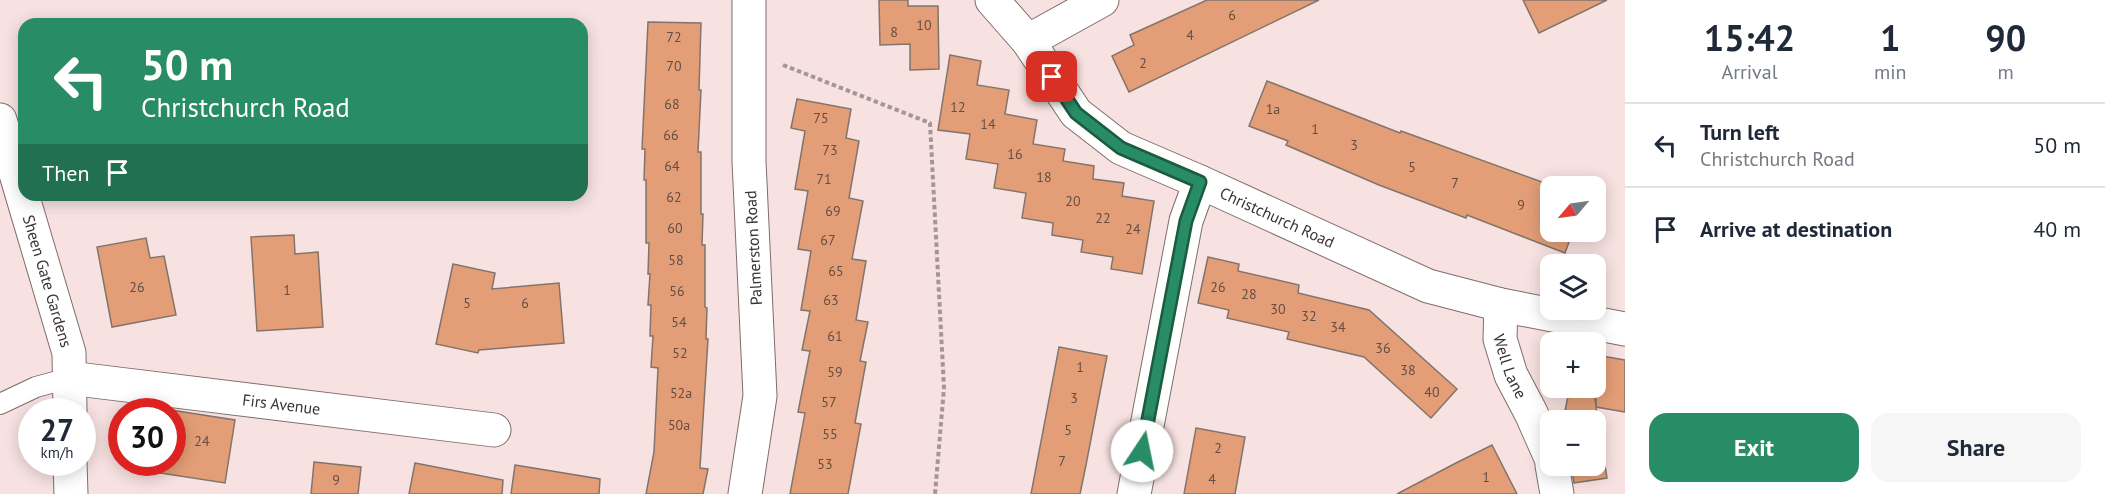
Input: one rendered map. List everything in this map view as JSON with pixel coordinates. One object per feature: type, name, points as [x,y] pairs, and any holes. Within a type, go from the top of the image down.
[{"type":"street","name":"Palmerston Road","points":[[745,494],[760,396],[749,161],[749,0]]},
{"type":"street","name":"Christchurch Road","points":[[992,0],[1028,41],[1076,113],[1121,148],[1428,286],[1501,304],[1625,329]]},
{"type":"street","points":[[1028,41],[1102,0]]},
{"type":"street","name":"Sheen Gate Gardens","points":[[0,120],[18,181]]},
{"type":"street","points":[[1134,494],[1186,221],[1200,182]]},
{"type":"street","name":"Sheen Gate Gardens","points":[[24,201],[69,353],[69,398]]},
{"type":"street","name":"Well Lane","points":[[1501,304],[1500,339],[1510,375],[1540,433]]},
{"type":"street","name":"Firs Avenue","points":[[69,378],[494,430]]},
{"type":"street","points":[[70,476],[71,494]]},
{"type":"street","points":[[1554,476],[1557,494]]},
{"type":"lane","points":[[0,404],[36,387],[69,378]]},
{"type":"path","points":[[748,51],[930,123],[944,388],[935,494]]},
{"type":"building","points":[[879,0],[908,0],[908,6],[938,6],[939,69],[910,70],[910,44],[880,45]]},
{"type":"building","points":[[1207,0],[1319,0],[1129,92],[1112,56],[1134,45],[1130,35]]},
{"type":"building","points":[[1523,0],[1607,0],[1539,33]]},
{"type":"building","points":[[648,22],[701,23],[698,152],[701,152],[702,245],[705,245],[706,339],[708,339],[700,468],[708,469],[703,494],[646,494],[654,452],[658,368],[651,367],[653,336],[650,336],[651,305],[648,305],[649,243],[646,243],[645,149],[642,149]]},
{"type":"building","points":[[950,55],[981,61],[977,85],[1009,90],[1005,114],[1037,120],[1033,144],[1065,149],[1063,161],[1094,166],[1093,179],[1124,183],[1122,196],[1154,201],[1142,274],[1111,269],[1113,257],[1081,252],[1083,240],[1052,235],[1053,223],[1022,218],[1026,193],[994,188],[998,164],[966,159],[970,134],[938,130]]},
{"type":"building","points":[[1267,81],[1400,133],[1401,131],[1540,181],[1540,242],[1569,242],[1565,253],[1467,215],[1466,218],[1379,185],[1286,145],[1288,141],[1249,126]]},
{"type":"building","points":[[797,99],[851,109],[846,138],[859,141],[849,198],[863,201],[852,259],[866,261],[856,320],[868,322],[860,361],[866,362],[855,423],[861,424],[848,494],[790,494],[805,413],[798,412],[810,351],[802,350],[810,311],[801,310],[811,251],[798,249],[808,191],[795,189],[805,131],[791,128]]},
{"type":"building","points":[[294,235],[295,254],[318,252],[323,327],[257,331],[251,237]]},
{"type":"building","points":[[146,238],[150,258],[164,256],[176,315],[112,327],[97,247]]},
{"type":"building","points":[[1208,257],[1239,264],[1238,271],[1299,285],[1298,293],[1369,310],[1457,389],[1431,418],[1364,357],[1287,339],[1289,332],[1227,318],[1229,310],[1198,303]]},
{"type":"building","points":[[453,264],[495,273],[492,289],[559,283],[564,343],[479,350],[478,353],[436,344]]},
{"type":"building","points":[[1059,347],[1107,356],[1080,494],[1031,494]]},
{"type":"building","points":[[1606,357],[1625,360],[1625,412],[1596,407],[1596,398],[1606,398]]},
{"type":"building","points":[[1568,398],[1595,398],[1597,410],[1565,410]]},
{"type":"building","points":[[186,412],[235,420],[225,483],[180,476],[186,476]]},
{"type":"building","points":[[1196,428],[1245,437],[1235,494],[1184,494]]},
{"type":"building","points":[[1492,445],[1517,494],[1397,494],[1456,463]]},
{"type":"building","points":[[314,462],[361,467],[358,494],[311,494]]},
{"type":"building","points":[[415,463],[503,480],[502,494],[409,494]]},
{"type":"building","points":[[515,465],[600,479],[599,494],[511,494]]},
{"type":"building","points":[[1606,472],[1607,478],[1574,483],[1573,476],[1606,476]]},
{"type":"route","points":[[1052,77],[1076,113],[1121,148],[1200,182],[1186,221],[1142,451]]}]
